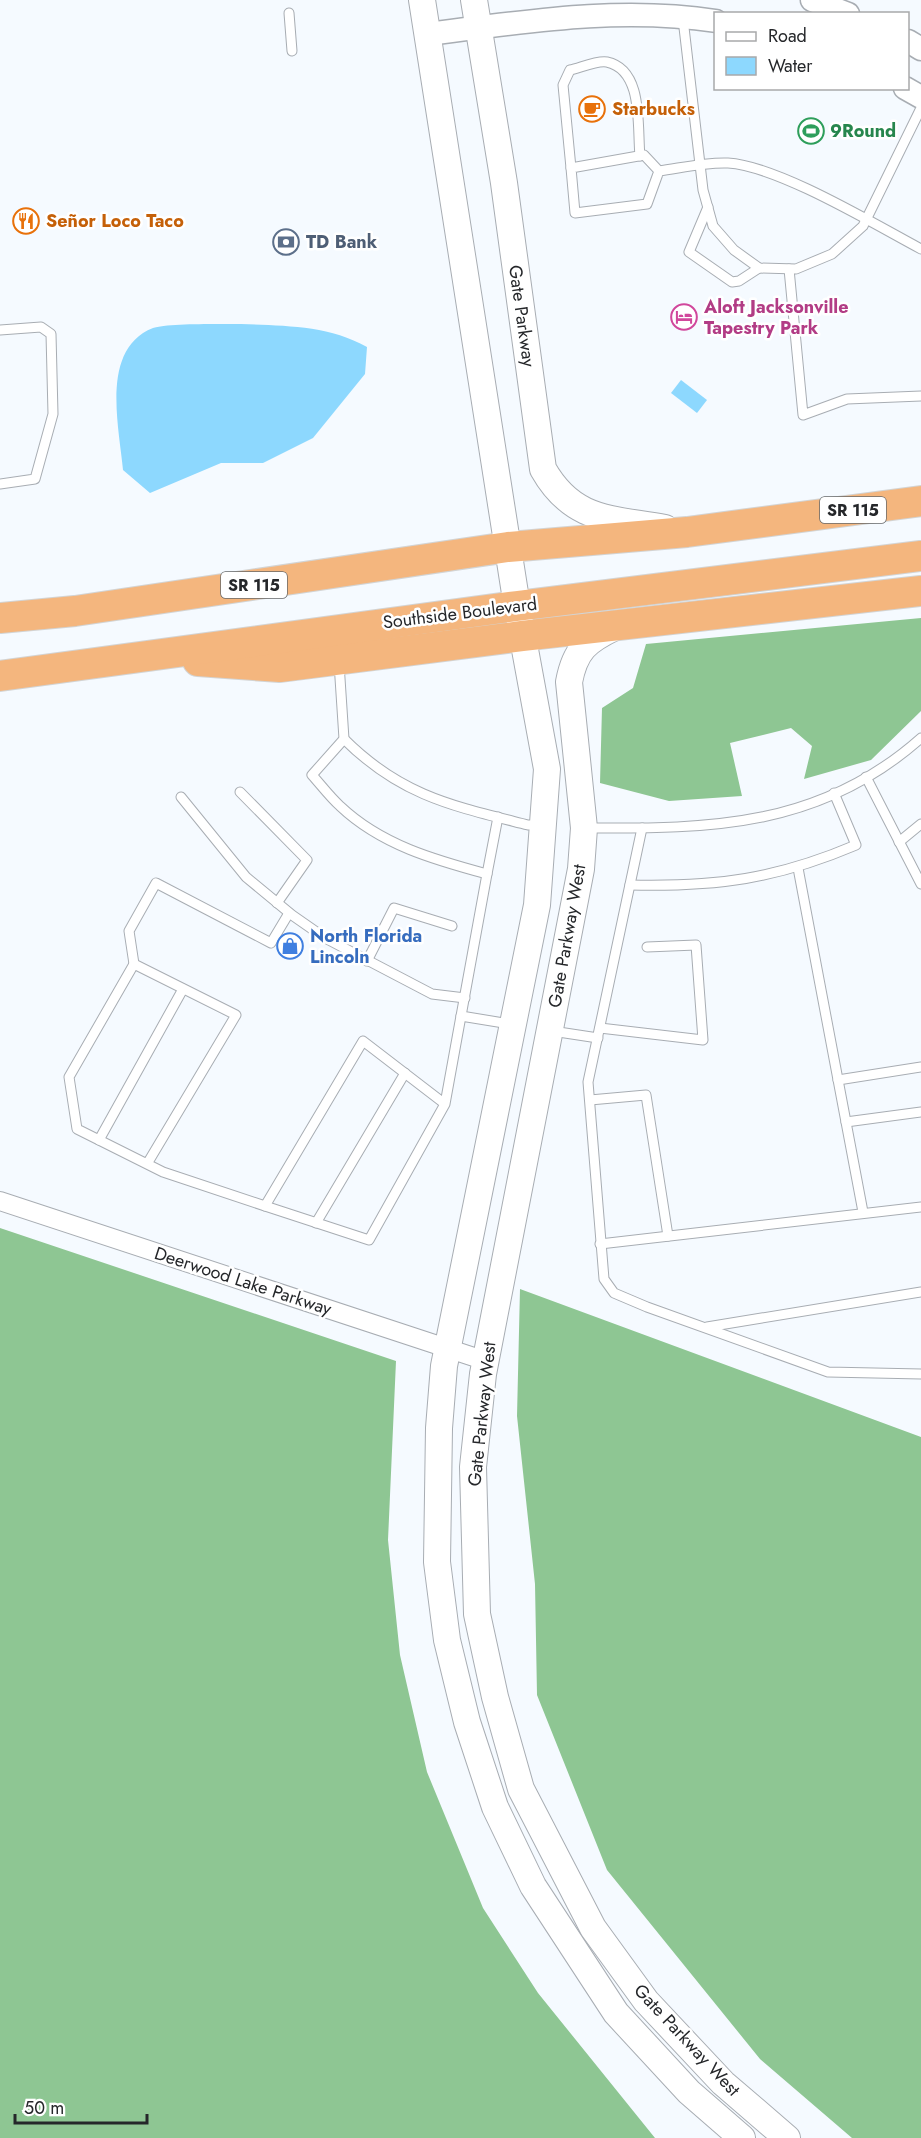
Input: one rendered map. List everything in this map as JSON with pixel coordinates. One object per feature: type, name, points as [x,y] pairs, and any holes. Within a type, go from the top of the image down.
[{"type":"highway","name":"SR 115","points":[[0,618],[75,611],[508,547],[687,532],[921,501]]},
{"type":"highway","name":"Southside Boulevard","points":[[0,676],[517,606],[921,556]]},
{"type":"highway","points":[[138,657],[280,667],[522,636],[921,591]]},
{"type":"highway","points":[[827,601],[921,607]]},
{"type":"main road","points":[[422,0],[517,606]]},
{"type":"main road","name":"Gate Parkway","points":[[474,0],[504,183],[543,469],[554,488],[571,505],[592,513],[687,532]]},
{"type":"main road","name":"Gate Parkway West","points":[[517,606],[547,769],[544,825],[537,905],[447,1348],[439,1428],[437,1562],[447,1640],[467,1722],[495,1807],[533,1886],[616,2013],[689,2092],[742,2138]]},
{"type":"main road","name":"Gate Parkway West","points":[[620,625],[589,639],[573,662],[569,682],[584,828],[581,869],[486,1361],[473,1467],[477,1614],[495,1697],[521,1789],[593,1928],[646,2001],[723,2083],[787,2138]]},
{"type":"main road","points":[[544,825],[584,828]]},
{"type":"main road","points":[[512,1024],[550,1030]]},
{"type":"street","points":[[812,0],[843,12]]},
{"type":"street","points":[[427,34],[591,14],[682,16],[714,21]]},
{"type":"street","name":"Deerwood Lake Parkway","points":[[0,1201],[486,1361]]},
{"type":"lane","points":[[289,14],[292,51]]},
{"type":"lane","points":[[682,16],[700,166],[713,226],[734,250],[759,268],[796,269],[832,254],[866,220],[921,108]]},
{"type":"lane","points":[[640,156],[633,86],[626,72],[605,62],[570,70],[563,85],[575,213],[647,204],[659,171]]},
{"type":"lane","points":[[570,168],[644,155],[659,171]]},
{"type":"lane","points":[[659,171],[728,163],[775,176],[921,249]]},
{"type":"lane","points":[[708,207],[689,252],[732,282],[739,281],[759,268]]},
{"type":"lane","points":[[789,269],[803,414],[847,399],[921,396]]},
{"type":"lane","points":[[0,330],[41,327],[51,334],[53,414],[35,479],[0,484]]},
{"type":"lane","points":[[339,659],[344,739],[380,771],[416,792],[440,802],[528,825],[544,825]]},
{"type":"lane","points":[[584,828],[712,826],[759,819],[796,809],[834,793],[886,767],[921,738]]},
{"type":"lane","points":[[344,739],[312,775],[340,807],[405,849],[488,874]]},
{"type":"lane","points":[[866,777],[921,884]]},
{"type":"lane","points":[[240,792],[307,860],[277,903]]},
{"type":"lane","points":[[630,885],[708,885],[751,879],[798,868],[856,845],[834,793]]},
{"type":"lane","points":[[181,797],[246,877],[289,913],[367,961],[432,994],[465,998]]},
{"type":"lane","points":[[289,913],[271,943],[156,883],[129,931],[134,964],[69,1077],[78,1129],[163,1172],[369,1240],[445,1104],[498,817]]},
{"type":"lane","points":[[899,842],[921,824]]},
{"type":"lane","points":[[642,828],[588,1082],[604,1279],[614,1293],[828,1372],[921,1374]]},
{"type":"lane","points":[[798,868],[863,1212]]},
{"type":"lane","points":[[367,961],[394,908],[452,926]]},
{"type":"lane","points":[[550,1030],[703,1040],[696,945],[647,946]]},
{"type":"lane","points":[[134,964],[236,1015],[147,1164]]},
{"type":"lane","points":[[99,1140],[183,989]]},
{"type":"lane","points":[[461,1016],[512,1024]]},
{"type":"lane","points":[[264,1206],[363,1041],[445,1104]]},
{"type":"lane","points":[[838,1080],[921,1067]]},
{"type":"lane","points":[[316,1223],[405,1073]]},
{"type":"lane","points":[[590,1100],[646,1095],[668,1236]]},
{"type":"lane","points":[[846,1122],[921,1112]]},
{"type":"lane","points":[[600,1244],[921,1207]]},
{"type":"lane","points":[[705,1328],[921,1292]]},
{"type":"green space","points":[[921,618],[921,711],[871,760],[804,779],[812,746],[791,728],[730,743],[742,796],[669,801],[600,783],[602,708],[633,688],[646,644]]},
{"type":"green space","points":[[0,1228],[396,1361],[388,1540],[400,1655],[427,1772],[483,1908],[538,1993],[655,2138],[0,2138]]},
{"type":"green space","points":[[520,1289],[921,1437],[921,2138],[852,2138],[760,2059],[607,1870],[537,1695],[535,1584],[517,1416]]},
{"type":"water","points":[[241,324],[306,328],[337,334],[352,340],[367,347],[365,374],[313,438],[263,463],[221,463],[150,493],[123,470],[117,390],[119,371],[125,353],[136,338],[160,326]]},
{"type":"water","points":[[681,380],[707,400],[697,413],[671,393]]},
{"type":"place","name":"Starbucks","points":[[592,109]]},
{"type":"place","name":"9Round","points":[[811,131]]},
{"type":"place","name":"Señor Loco Taco","points":[[26,221]]},
{"type":"place","name":"TD Bank","points":[[286,242]]},
{"type":"place","name":"Aloft Jacksonville Tapestry Park","points":[[684,317]]},
{"type":"place","name":"North Florida Lincoln","points":[[290,946]]}]
